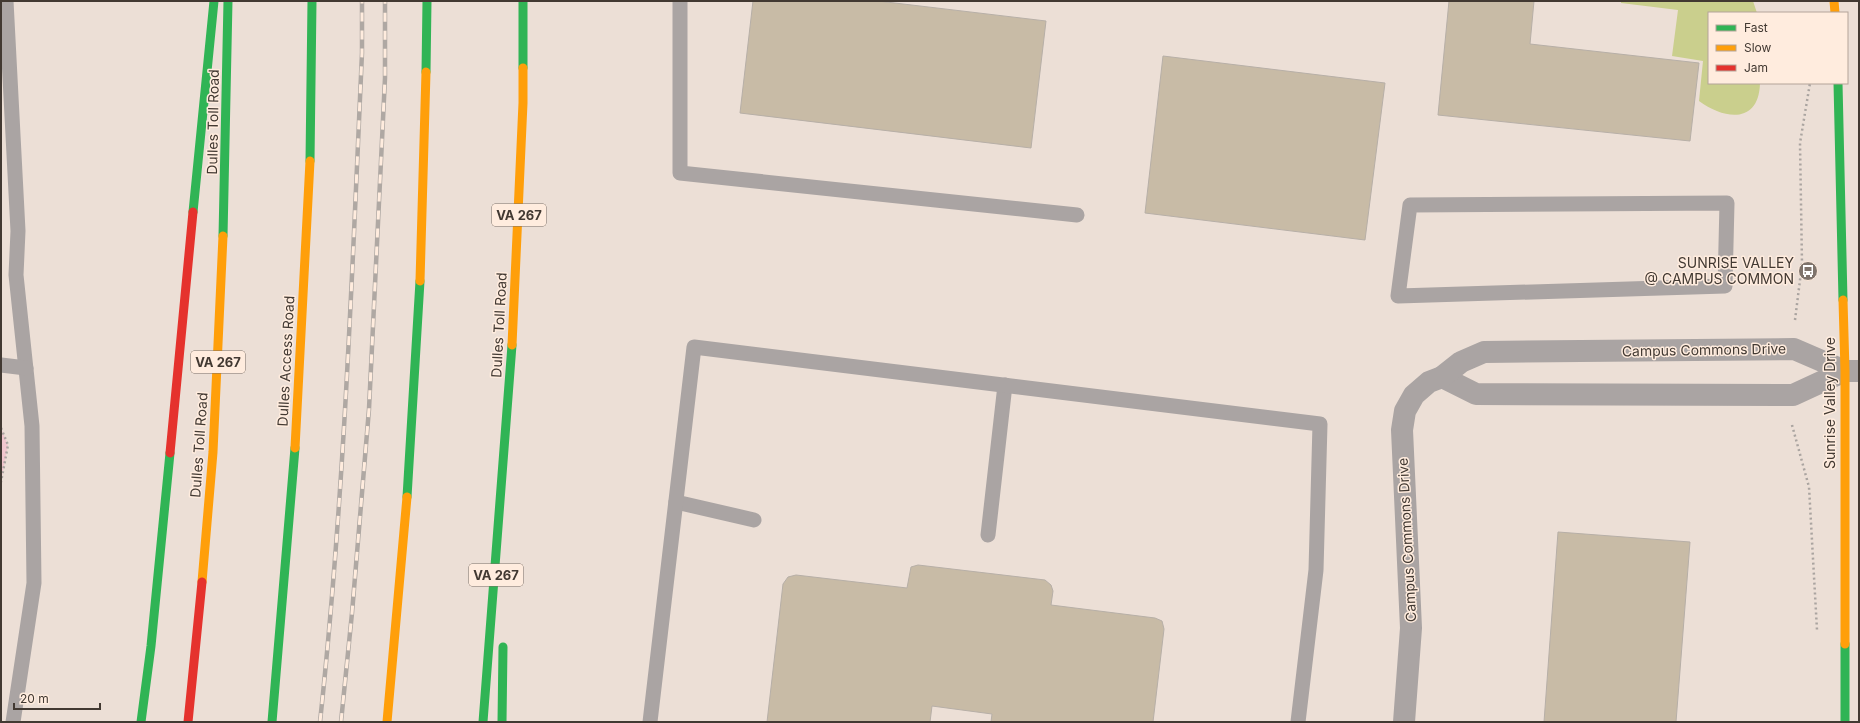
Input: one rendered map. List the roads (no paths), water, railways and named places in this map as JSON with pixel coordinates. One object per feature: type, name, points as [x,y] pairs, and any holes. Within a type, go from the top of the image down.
[{"type":"main road","points":[[141,722],[152,638],[214,1]]},
{"type":"main road","name":"Dulles Toll Road","points":[[188,722],[214,444],[223,277],[227,128],[228,1]]},
{"type":"main road","name":"Dulles Access Road","points":[[272,722],[281,632],[299,405],[309,185],[312,1]]},
{"type":"main road","points":[[387,722],[396,644],[413,421],[422,215],[427,1]]},
{"type":"main road","name":"Dulles Toll Road","points":[[483,722],[508,428],[523,103],[523,1]]},
{"type":"main road","points":[[1834,1],[1835,12]]},
{"type":"main road","name":"Sunrise Valley Drive","points":[[1838,84],[1852,371],[1845,722]]},
{"type":"main road","points":[[505,563],[508,428]]},
{"type":"main road","points":[[502,722],[504,635]]},
{"type":"street","name":"Campus Commons Drive","points":[[1404,722],[1411,628],[1402,430],[1405,411],[1414,394],[1429,382],[1442,377],[1461,362],[1484,352],[1794,349],[1852,371]]},
{"type":"street","points":[[1442,377],[1476,394],[1793,395],[1852,371]]},
{"type":"lane","points":[[6,1],[18,231],[16,275],[32,426],[34,583],[13,722]]},
{"type":"lane","points":[[680,1],[680,173],[1078,215]]},
{"type":"lane","points":[[1727,203],[1725,286],[1398,296],[1410,205],[1727,203]]},
{"type":"lane","points":[[650,722],[694,347],[1320,424],[1316,570],[1298,722]]},
{"type":"lane","points":[[1,365],[26,368]]},
{"type":"lane","points":[[988,535],[1005,385]]},
{"type":"lane","points":[[676,502],[754,520]]},
{"type":"railway","points":[[320,722],[335,555],[346,388],[362,53],[362,1]]},
{"type":"railway","points":[[341,722],[352,613],[369,409],[385,78],[385,1]]},
{"type":"place","name":"SUNRISE VALLEY @ CAMPUS COMMON","points":[[1808,271]]}]
